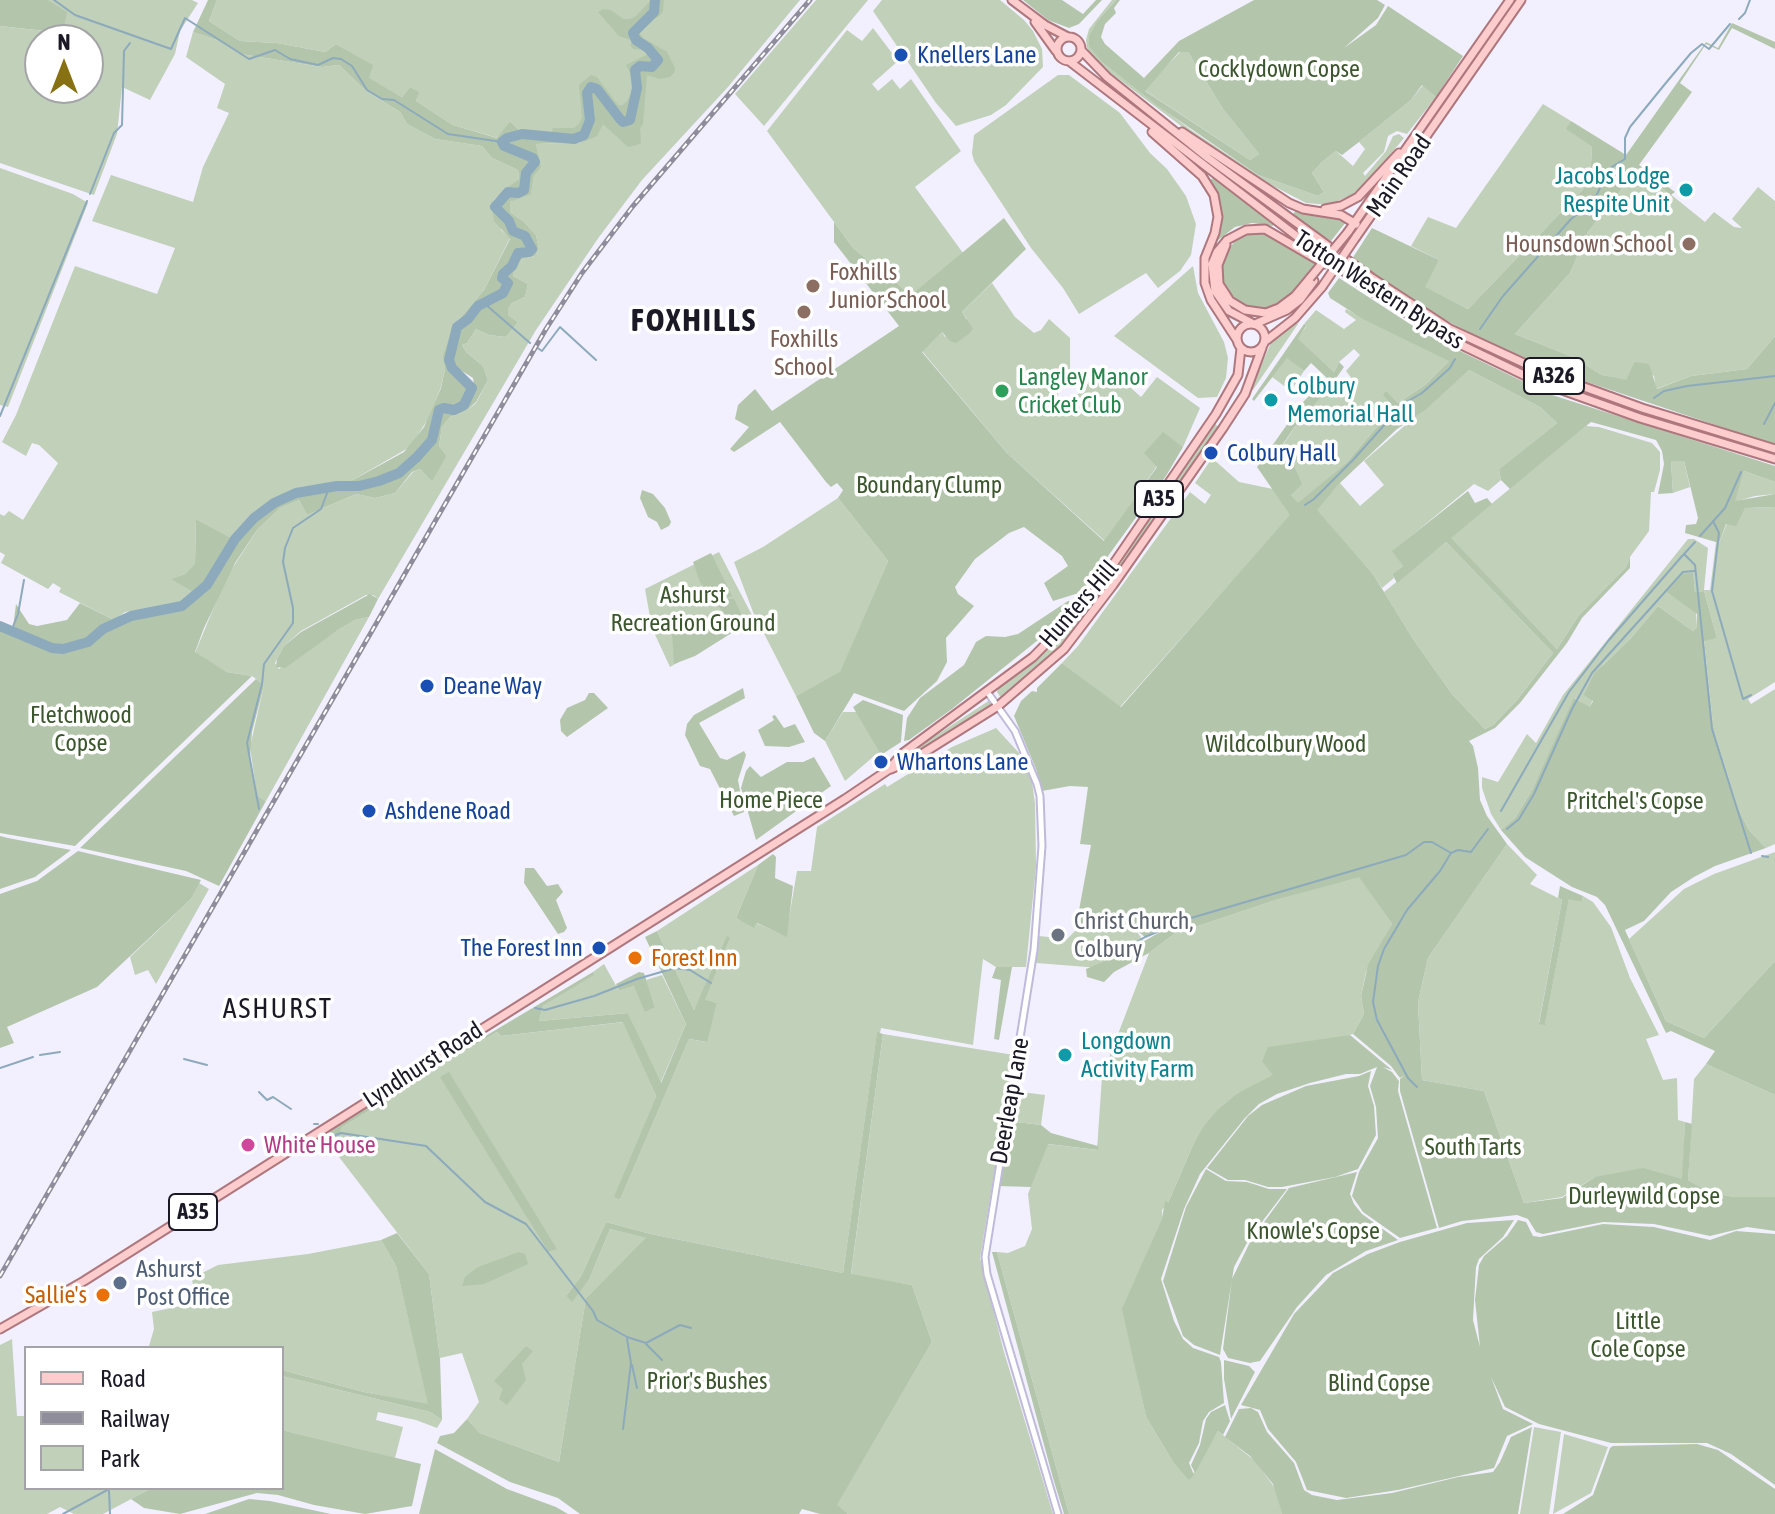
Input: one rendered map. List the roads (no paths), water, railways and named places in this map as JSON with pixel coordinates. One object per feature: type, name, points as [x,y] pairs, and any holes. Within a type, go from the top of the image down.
[{"type":"main road","points":[[1012,0],[1029,14],[1078,42],[1081,50],[1078,56],[1069,61],[1063,60],[1029,14]]},
{"type":"main road","name":"Main Road","points":[[1253,323],[1287,310],[1300,300],[1510,0]]},
{"type":"main road","name":"Main Road","points":[[1263,345],[1295,318],[1322,287],[1521,0]]},
{"type":"main road","points":[[1057,52],[1060,41],[1068,37]]},
{"type":"main road","name":"Totton Western Bypass","points":[[1081,50],[1107,77],[1144,107],[1298,225],[1450,329],[1543,372],[1642,408],[1775,449]]},
{"type":"main road","name":"Totton Western Bypass","points":[[1069,61],[1375,293],[1445,337],[1534,380],[1640,418],[1775,459]]},
{"type":"main road","points":[[1144,107],[1303,209],[1341,215],[1355,223],[1358,235]]},
{"type":"main road","points":[[1134,112],[1202,176],[1214,195],[1218,217],[1205,258],[1205,283],[1211,300],[1239,344],[1254,352],[1263,345],[1264,331],[1223,306],[1213,284],[1212,269],[1217,252],[1236,235],[1252,229],[1270,231],[1375,293]]},
{"type":"main road","points":[[1303,209],[1331,208],[1350,202],[1366,191],[1412,142]]},
{"type":"main road","points":[[1236,235],[1219,258],[1217,277],[1225,297],[1239,308],[1259,313],[1272,311],[1312,280]]},
{"type":"main road","points":[[1239,344],[1240,328],[1253,323]]},
{"type":"main road","name":"Hunters Hill","points":[[888,770],[903,753],[988,693],[1055,638],[1105,580],[1230,391],[1241,364],[1239,344]]},
{"type":"main road","name":"Hunters Hill","points":[[845,799],[888,770],[917,757],[998,706],[1064,649],[1091,616],[1234,411],[1246,390],[1263,345]]},
{"type":"main road","name":"Lyndhurst Road","points":[[0,1329],[84,1281],[845,799]]},
{"type":"street","name":"Deerleap Lane","points":[[988,693],[1015,731],[1037,784],[1042,846],[1027,1001],[1002,1138],[985,1257],[987,1274],[1058,1514]]},
{"type":"waterway","points":[[54,0],[75,15],[171,49],[185,18],[249,59],[275,50],[290,59],[318,65],[333,58],[341,59],[352,66],[367,90],[382,99],[394,100],[448,134],[502,142]]},
{"type":"waterway","points":[[0,626],[52,648],[63,649],[88,642],[103,629],[131,616],[182,606],[207,585],[235,539],[254,518],[274,503],[296,493],[379,481],[399,473],[417,457],[432,440],[439,410],[454,410],[464,405],[472,388],[452,368],[449,360],[457,327],[478,306],[503,293],[508,283],[502,278],[503,274],[512,266],[518,253],[532,249],[525,236],[513,231],[509,221],[495,207],[508,192],[524,190],[526,173],[535,162],[502,142],[522,134],[574,139],[584,135],[590,120],[587,93],[591,87],[597,89],[623,122],[630,120],[637,88],[635,70],[640,66],[652,67],[658,60],[636,40],[633,33],[654,12],[655,0]]},
{"type":"waterway","points":[[1739,19],[1750,0]]},
{"type":"waterway","points":[[1480,329],[1503,296],[1571,219],[1593,202],[1610,168],[1625,159],[1625,138],[1630,127],[1665,84],[1691,53],[1702,44],[1709,49],[1730,24]]},
{"type":"waterway","points":[[90,194],[114,133],[122,125],[124,51],[130,43]]},
{"type":"waterway","points":[[0,416],[87,201]]},
{"type":"waterway","points":[[484,303],[530,343]]},
{"type":"waterway","points":[[536,347],[542,351],[560,327],[596,360]]},
{"type":"waterway","points":[[1305,505],[1353,460],[1403,404],[1422,393],[1450,368],[1455,359]]},
{"type":"waterway","points":[[1654,398],[1664,391],[1687,386],[1775,376]]},
{"type":"waterway","points":[[1764,424],[1775,403]]},
{"type":"waterway","points":[[1700,536],[1725,508],[1741,472]]},
{"type":"waterway","points":[[259,809],[247,743],[264,664],[293,623],[293,608],[283,562],[285,548],[293,528],[321,509],[329,488]]},
{"type":"waterway","points":[[1713,521],[1719,533],[1712,591],[1743,699],[1751,695]]},
{"type":"waterway","points":[[1695,542],[1684,554],[1695,565],[1712,729],[1751,853]]},
{"type":"waterway","points":[[1501,811],[1569,692],[1609,640],[1683,555]]},
{"type":"waterway","points":[[1507,829],[1519,819],[1534,794],[1572,709],[1592,673],[1683,572],[1694,571]]},
{"type":"waterway","points":[[12,629],[24,580]]},
{"type":"waterway","points":[[1417,1087],[1408,1078],[1377,1020],[1373,1002],[1378,966],[1384,949],[1407,910],[1451,853],[1458,850],[1471,852],[1488,829]]},
{"type":"waterway","points":[[1125,949],[1191,918],[1406,855],[1424,842],[1432,842],[1451,853]]},
{"type":"waterway","points":[[1762,856],[1768,857]]},
{"type":"waterway","points":[[535,1008],[545,1010],[675,968],[690,970],[711,983]]},
{"type":"waterway","points":[[40,1055],[60,1052]]},
{"type":"waterway","points":[[0,1068],[33,1057]]},
{"type":"waterway","points":[[184,1059],[207,1065]]},
{"type":"waterway","points":[[259,1092],[267,1100],[273,1097],[291,1109]]},
{"type":"waterway","points":[[329,1134],[341,1133],[426,1146],[485,1202],[526,1224],[597,1320],[627,1337],[646,1343],[680,1325],[691,1328]]},
{"type":"waterway","points":[[623,1429],[631,1363],[627,1339]]},
{"type":"waterway","points":[[646,1344],[662,1360]]},
{"type":"waterway","points":[[632,1365],[637,1388]]},
{"type":"waterway","points":[[63,1514],[107,1490]]},
{"type":"waterway","points":[[109,1491],[110,1514]]},
{"type":"railway","points":[[0,1276],[546,329],[582,273],[633,206],[810,0]]},
{"type":"place","name":"Knellers Lane","points":[[901,55]]},
{"type":"place","name":"Jacobs Lodge Respite Unit","points":[[1686,190]]},
{"type":"place","name":"Hounsdown School","points":[[1689,244]]},
{"type":"place","name":"Foxhills Junior School","points":[[813,286]]},
{"type":"place","name":"Foxhills School","points":[[804,312]]},
{"type":"place","name":"Langley Manor Cricket Club","points":[[1002,391]]},
{"type":"place","name":"Colbury Memorial Hall","points":[[1271,400]]},
{"type":"place","name":"Colbury Hall","points":[[1211,453]]},
{"type":"place","name":"Deane Way","points":[[427,686]]},
{"type":"place","name":"Whartons Lane","points":[[881,762]]},
{"type":"place","name":"Ashdene Road","points":[[369,811]]},
{"type":"place","name":"Christ Church, Colbury","points":[[1058,935]]},
{"type":"place","name":"The Forest Inn","points":[[599,948]]},
{"type":"place","name":"Forest Inn","points":[[635,958]]},
{"type":"place","name":"Longdown Activity Farm","points":[[1065,1055]]},
{"type":"place","name":"White House","points":[[248,1145]]},
{"type":"place","name":"Ashurst Post Office","points":[[120,1283]]},
{"type":"place","name":"Sallie's","points":[[103,1295]]},
{"type":"district","name":"FOXHILLS","points":[[694,321]]},
{"type":"district","name":"ASHURST","points":[[278,1009]]},
{"type":"park label","name":"Cocklydown Copse","points":[[1279,69]]},
{"type":"park label","name":"Boundary Clump","points":[[929,485]]},
{"type":"park label","name":"Ashurst Recreation Ground","points":[[693,609]]},
{"type":"park label","name":"Fletchwood Copse","points":[[81,729]]},
{"type":"park label","name":"Wildcolbury Wood","points":[[1286,744]]},
{"type":"park label","name":"Home Piece","points":[[771,800]]},
{"type":"park label","name":"Pritchel's Copse","points":[[1635,801]]},
{"type":"park label","name":"South Tarts","points":[[1473,1147]]},
{"type":"park label","name":"Durleywild Copse","points":[[1644,1196]]},
{"type":"park label","name":"Knowle's Copse","points":[[1313,1231]]},
{"type":"park label","name":"Little Cole Copse","points":[[1638,1335]]},
{"type":"park label","name":"Prior's Bushes","points":[[707,1381]]},
{"type":"park label","name":"Blind Copse","points":[[1379,1383]]}]
